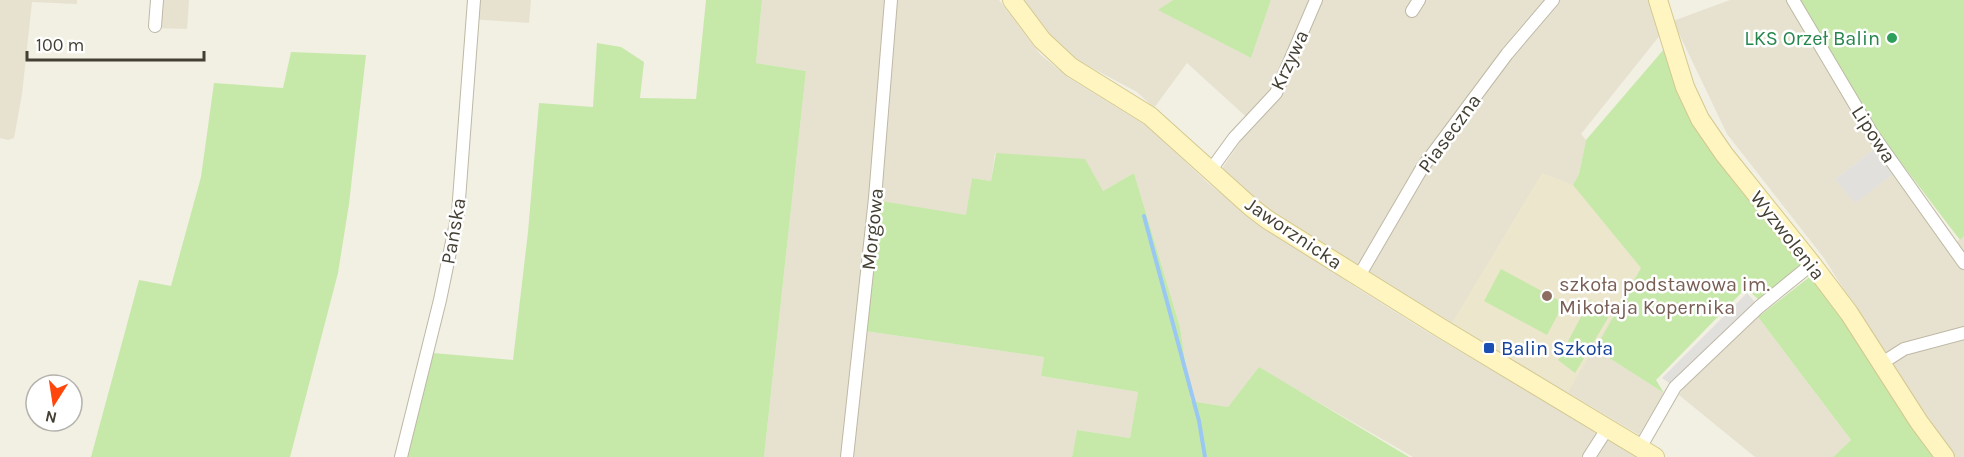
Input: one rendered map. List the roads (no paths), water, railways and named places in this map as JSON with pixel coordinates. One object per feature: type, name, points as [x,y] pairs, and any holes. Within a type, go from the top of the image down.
[{"type":"street","points":[[155,27],[156,0]]},
{"type":"street","name":"Pańska","points":[[401,457],[440,300],[458,213],[474,0]]},
{"type":"street","name":"Morgowa","points":[[847,457],[875,198],[891,0]]},
{"type":"street","name":"Jaworznicka","points":[[1012,0],[1042,40],[1071,68],[1150,116],[1268,220],[1648,452]]},
{"type":"street","name":"Krzywa","points":[[1210,171],[1234,138],[1276,93],[1316,0]]},
{"type":"street","points":[[1412,11],[1419,0]]},
{"type":"street","name":"Piaseczna","points":[[1359,276],[1422,168],[1507,54],[1553,0]]},
{"type":"street","name":"Wyzwolenia","points":[[1658,0],[1685,87],[1700,119],[1724,154],[1812,264],[1945,457]]},
{"type":"street","name":"Lipowa","points":[[1793,0],[1873,135],[1964,263]]},
{"type":"street","points":[[1648,452],[1675,387],[1759,307],[1812,264]]},
{"type":"street","points":[[1882,363],[1905,349],[1964,333]]},
{"type":"street","points":[[1589,457],[1607,429]]},
{"type":"waterway","points":[[1144,216],[1199,421],[1205,457]]},
{"type":"place","name":"LKS Orzeł Balin","points":[[1892,38]]},
{"type":"place","name":"szkoła podstawowa im. Mikołaja Kopernika","points":[[1547,296]]},
{"type":"place","name":"Balin Szkoła","points":[[1489,348]]}]
